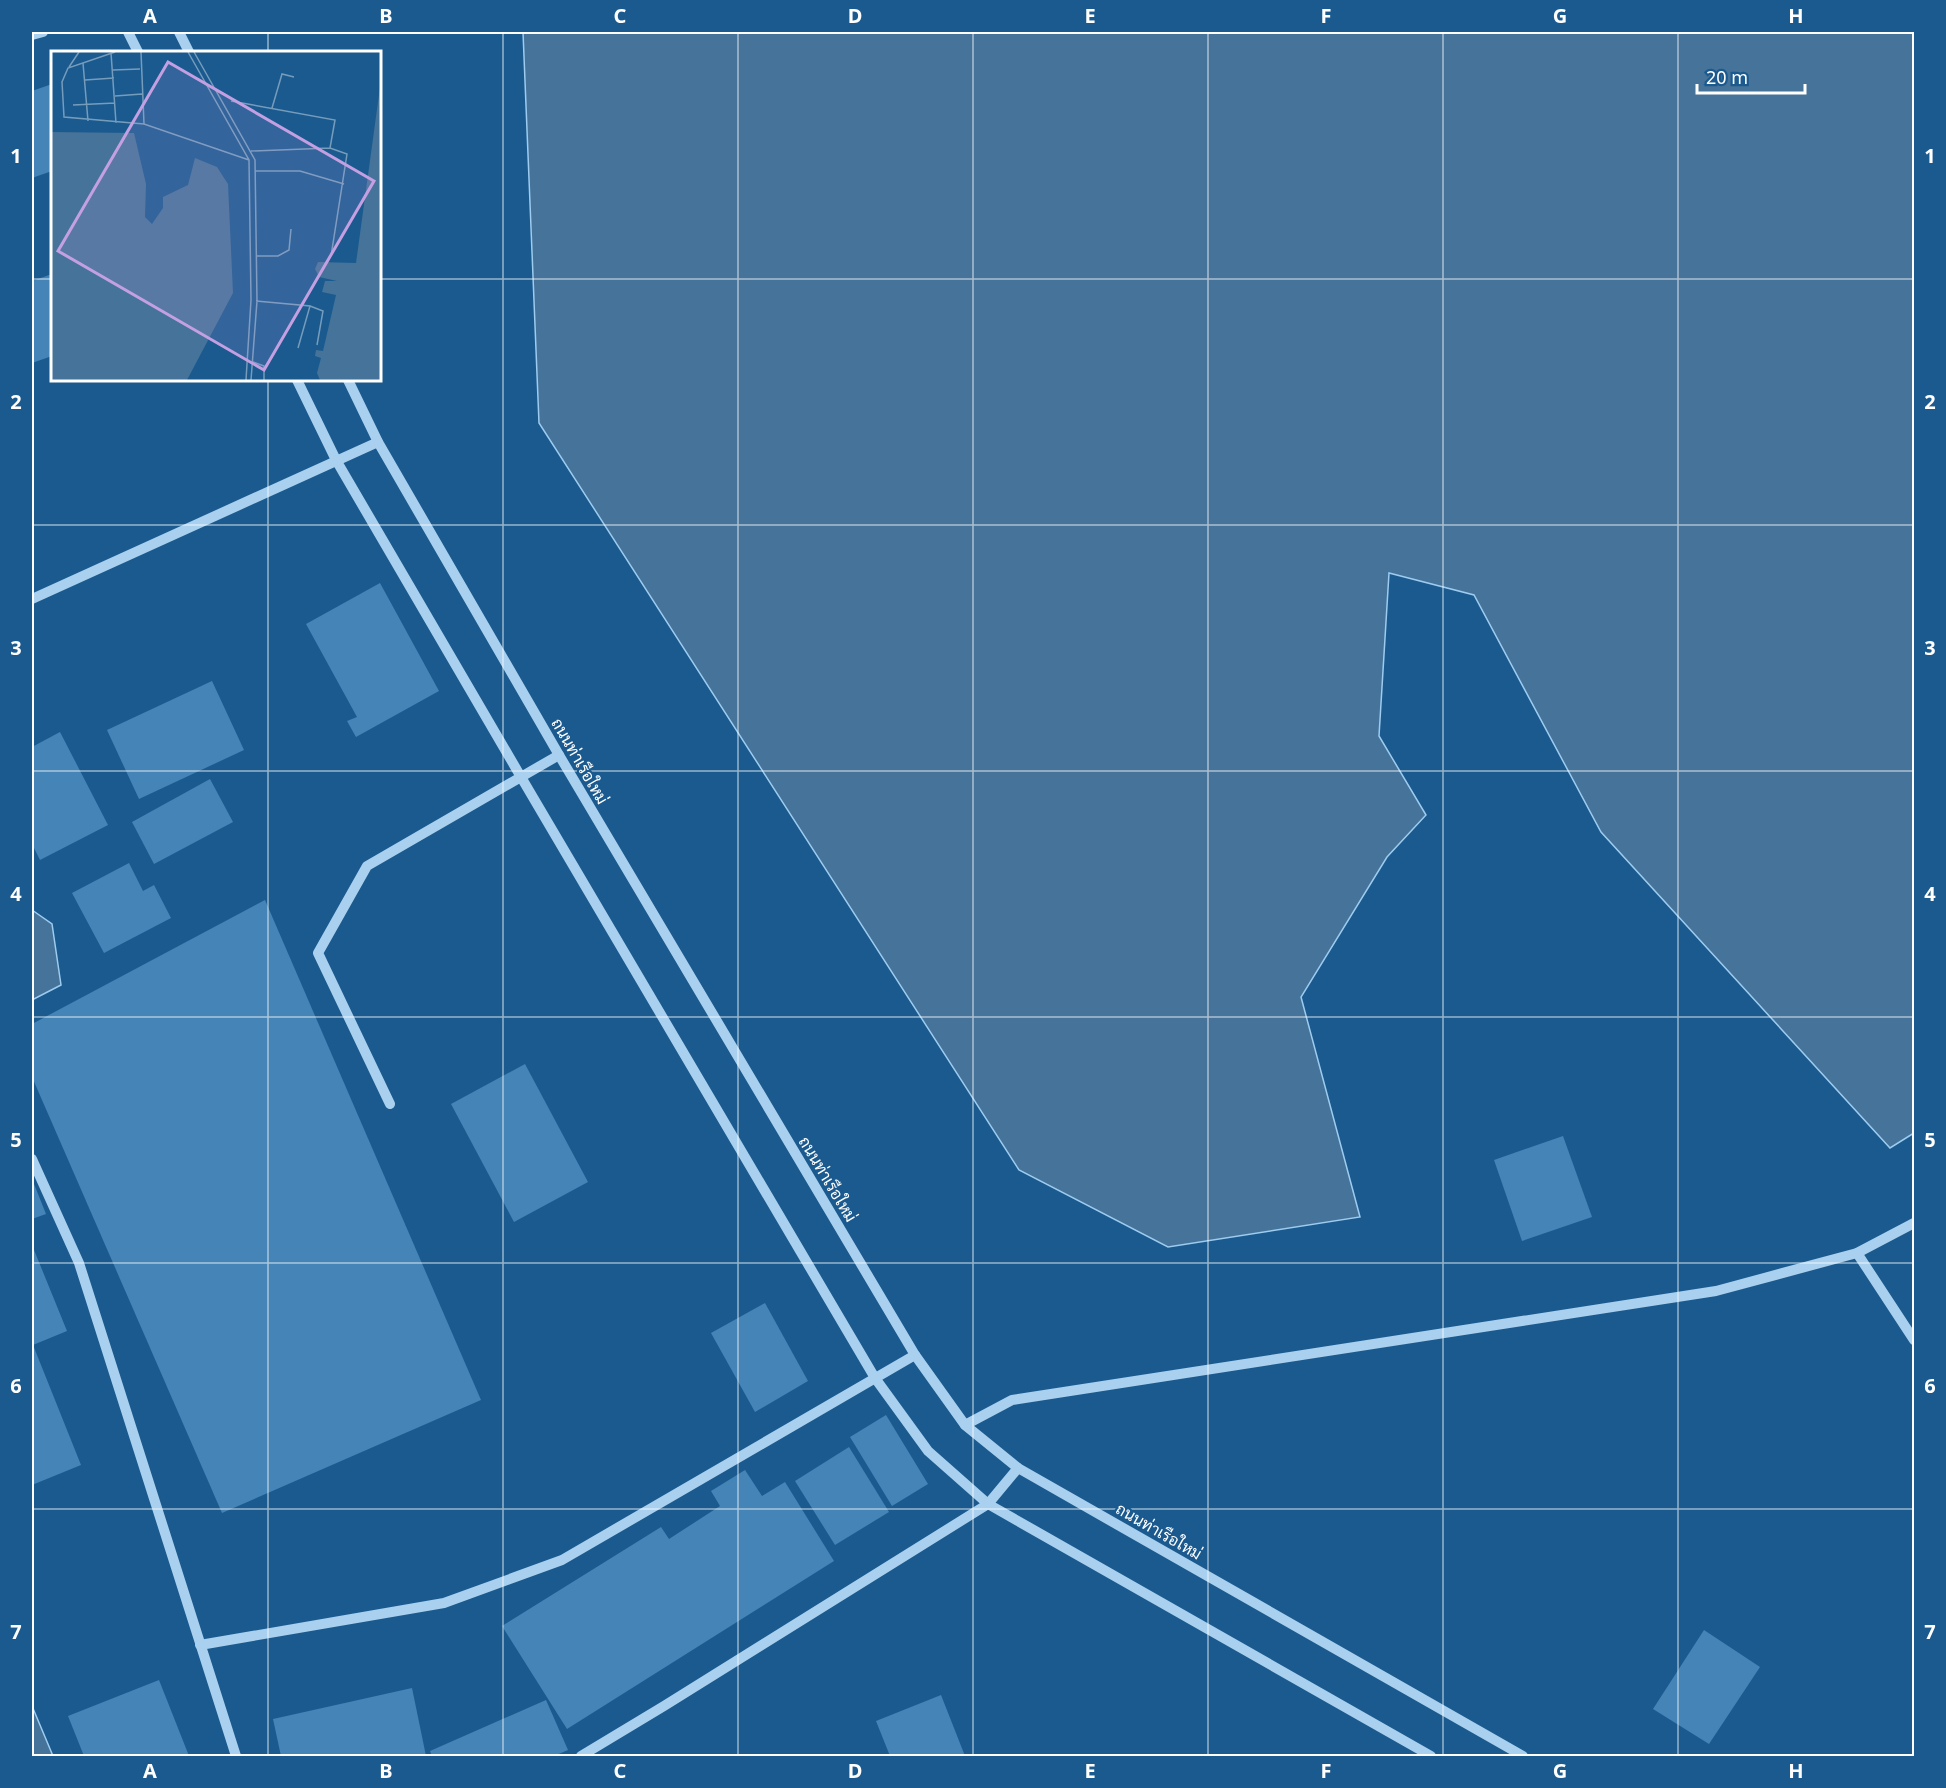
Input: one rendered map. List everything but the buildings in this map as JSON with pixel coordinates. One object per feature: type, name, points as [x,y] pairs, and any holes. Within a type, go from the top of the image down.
[{"type":"street","points":[[32,35],[43,32]]},
{"type":"street","points":[[128,32],[138,51]]},
{"type":"street","points":[[179,32],[188,51]]},
{"type":"street","points":[[297,381],[336,460],[875,1378],[928,1451],[988,1504],[1431,1756]]},
{"type":"street","name":"ถนนท่าเรือใหม่","points":[[348,381],[378,442],[559,755],[915,1355],[965,1425],[1018,1468],[1523,1756]]},
{"type":"street","points":[[32,599],[378,442]]},
{"type":"street","points":[[390,1104],[318,953],[367,866],[559,755]]},
{"type":"street","points":[[32,1159],[79,1263],[236,1756]]},
{"type":"street","points":[[965,1425],[1012,1400],[1716,1291],[1857,1253],[1914,1223]]},
{"type":"street","points":[[1857,1253],[1914,1340]]},
{"type":"street","points":[[200,1645],[444,1603],[562,1560],[915,1355]]},
{"type":"street","points":[[581,1756],[988,1504],[1018,1468]]},
{"type":"water","points":[[523,32],[1914,32],[1914,1133],[1890,1148],[1601,832],[1474,595],[1389,573],[1379,736],[1426,815],[1387,857],[1301,997],[1360,1217],[1168,1247],[1019,1170],[539,423]]},
{"type":"water","points":[[32,910],[52,924],[61,985],[32,1000]]},
{"type":"water","points":[[32,1706],[53,1756],[32,1756]]}]
